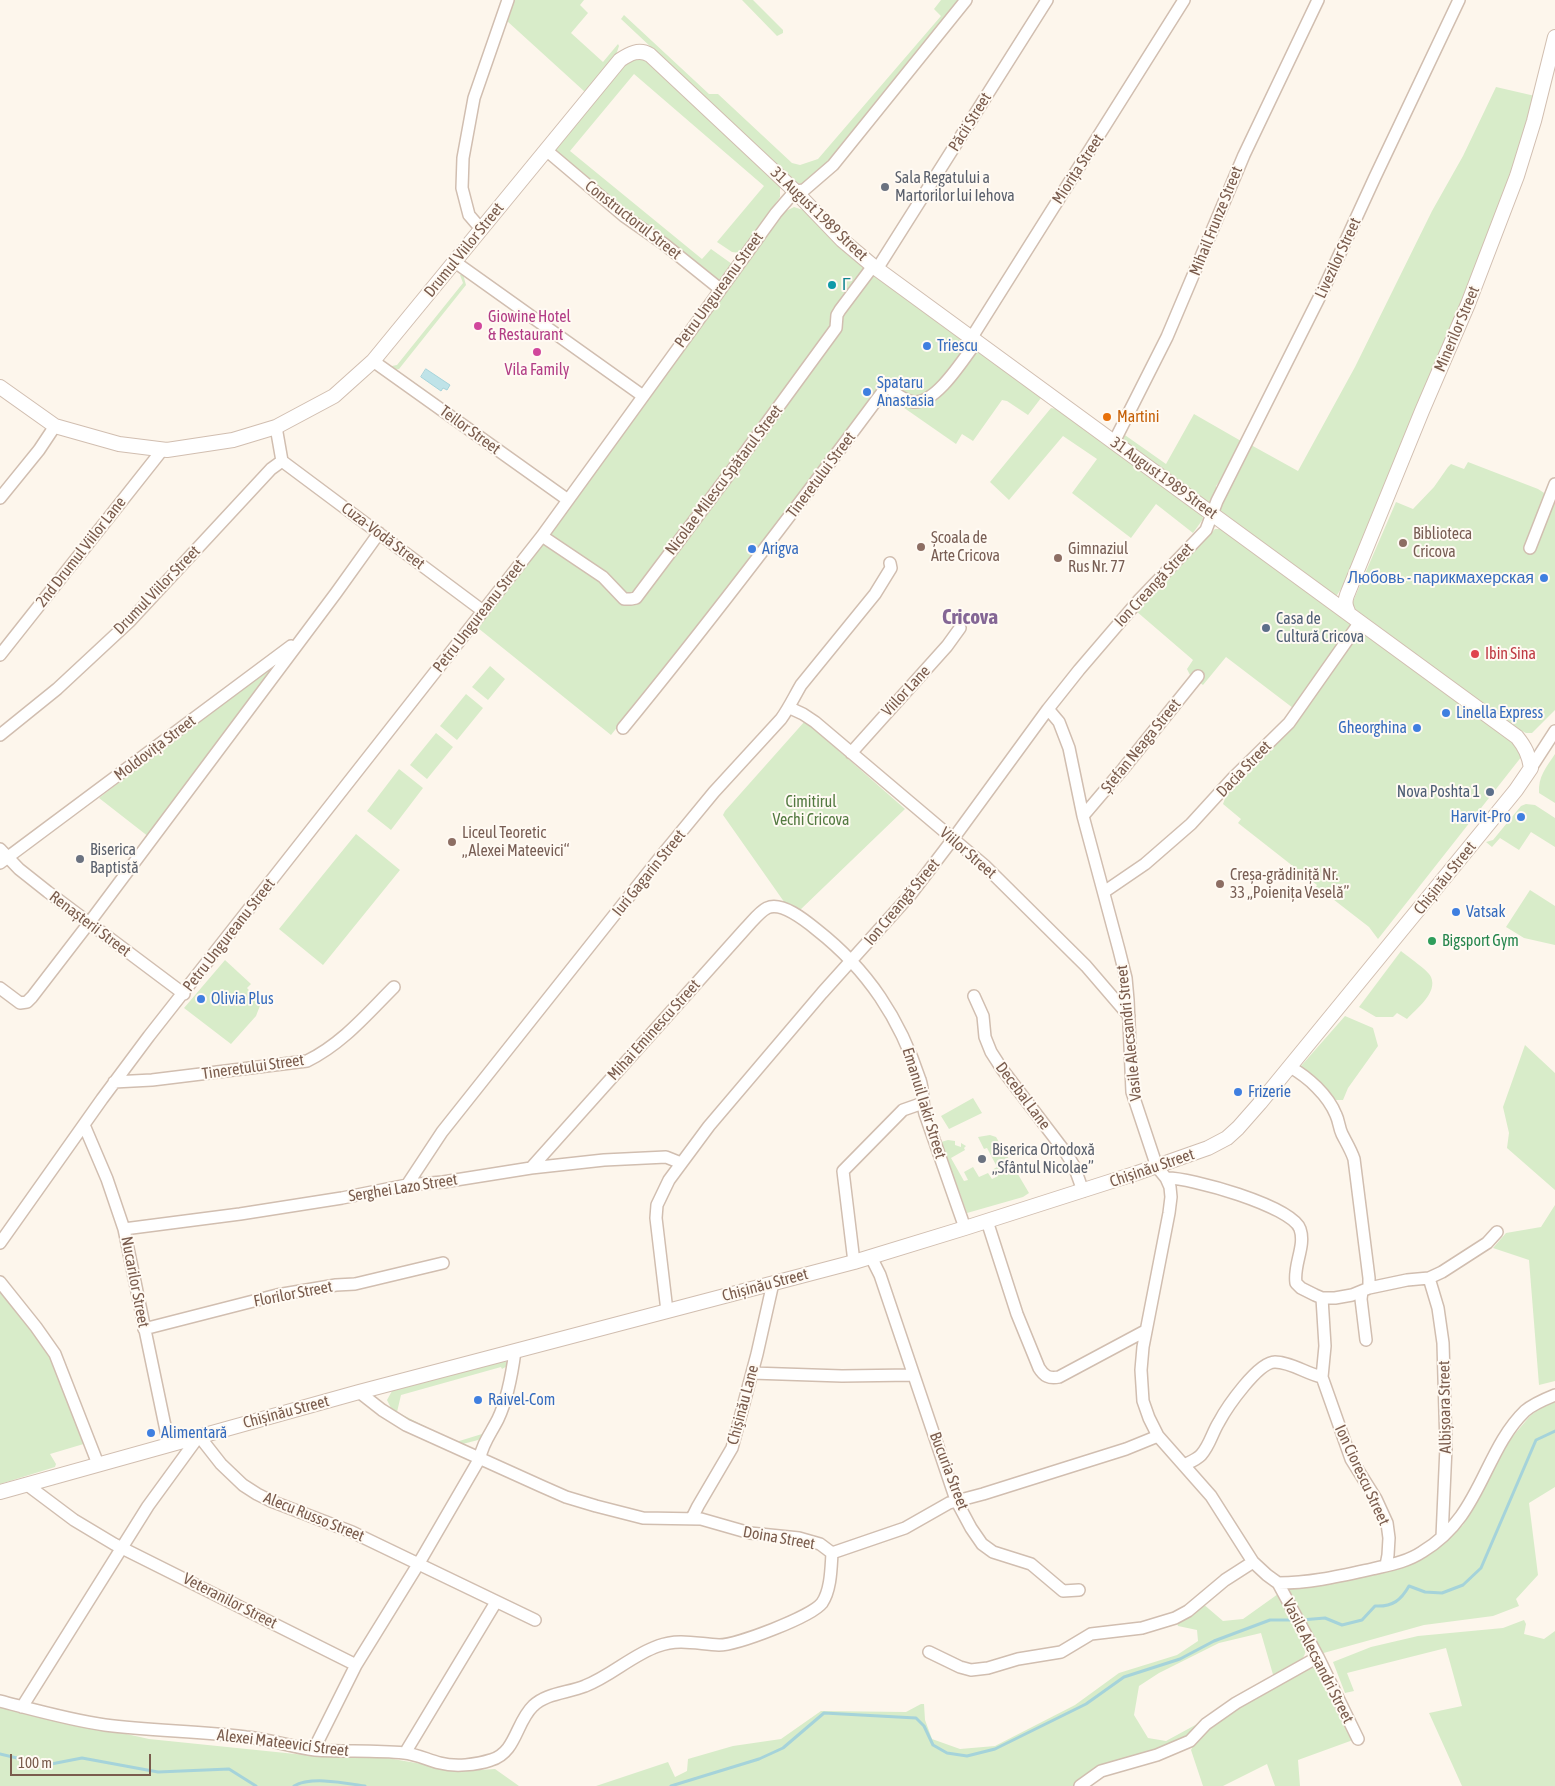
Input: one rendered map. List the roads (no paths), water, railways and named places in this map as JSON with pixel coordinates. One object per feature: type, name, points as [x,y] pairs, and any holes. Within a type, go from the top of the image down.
[{"type":"street","points":[[481,229],[469,215],[462,188],[463,158],[474,98],[508,0]]},
{"type":"street","name":"Petru Ungureanu Street","points":[[1,1240],[114,1082],[542,536],[776,212],[795,191],[804,190],[833,165],[966,0]]},
{"type":"street","name":"Păcii Street","points":[[875,267],[1047,0]]},
{"type":"street","name":"Miorița Street","points":[[974,339],[1184,0]]},
{"type":"street","name":"Mihail Frunze Street","points":[[1114,442],[1167,338],[1244,155],[1318,0]]},
{"type":"street","name":"Livezilor Street","points":[[1212,513],[1324,288],[1459,0]]},
{"type":"street","name":"Minerilor Street","points":[[1355,618],[1346,607],[1347,595],[1468,304],[1517,176],[1534,121],[1555,37]]},
{"type":"street","name":"Drumul Viilor Street","points":[[0,387],[55,426],[120,444],[163,449],[233,440],[276,427],[334,396],[373,361],[620,60],[635,52]]},
{"type":"street","name":"31 August 1989 Street","points":[[635,52],[644,52],[650,55],[795,191],[831,230],[875,267],[1517,737],[1525,747],[1531,768]]},
{"type":"street","name":"Constructorul Street","points":[[546,150],[624,216],[664,244],[720,289]]},
{"type":"street","points":[[455,262],[643,396]]},
{"type":"street","name":"Nicolae Milescu Spătarul Street","points":[[542,536],[603,577],[624,598],[636,598],[836,328],[837,316],[840,310],[875,267]]},
{"type":"street","name":"Tineretului Street","points":[[623,728],[678,662],[782,528],[887,386],[912,402],[920,402],[930,397],[942,387],[974,339]]},
{"type":"street","name":"Teilor Street","points":[[373,361],[568,500]]},
{"type":"street","points":[[0,498],[39,450],[55,426]]},
{"type":"street","points":[[276,427],[282,460]]},
{"type":"street","name":"2nd Drumul Viilor Lane","points":[[0,655],[163,449]]},
{"type":"street","name":"Drumul Viilor Street","points":[[1,733],[57,689],[129,622],[271,469],[282,460]]},
{"type":"street","name":"Cuza-Vodă Street","points":[[282,460],[483,611]]},
{"type":"street","points":[[1530,548],[1555,484]]},
{"type":"street","name":"Ion Creangă Street","points":[[667,1311],[656,1218],[657,1205],[669,1180],[709,1126],[822,993],[911,894],[1048,709],[1108,634],[1206,530],[1212,513]]},
{"type":"street","name":"Moldovița Street","points":[[0,988],[20,1002],[29,1001],[379,533]]},
{"type":"street","name":"Iuri Gagarin Street","points":[[407,1185],[442,1132],[658,860],[714,792],[790,708],[792,700],[802,685],[875,594],[890,568],[890,562]]},
{"type":"street","name":"Dacia Street","points":[[1104,892],[1145,864],[1191,824],[1233,778],[1289,723],[1355,618]]},
{"type":"street","name":"Viilor Lane","points":[[851,753],[948,646],[960,628]]},
{"type":"street","name":"Moldovița Street","points":[[3,857],[302,638]]},
{"type":"street","name":"Ștefan Neaga Street","points":[[1083,816],[1198,676]]},
{"type":"street","name":"Viilor Street","points":[[790,708],[804,714],[815,722],[984,865],[1086,966],[1129,1016]]},
{"type":"street","name":"Vasile Alecsandri Street","points":[[1048,709],[1059,722],[1069,748],[1083,816],[1126,978],[1132,1092],[1157,1167],[1166,1178],[1170,1188],[1169,1213],[1145,1331],[1141,1370],[1143,1401],[1148,1418],[1158,1436],[1216,1502],[1253,1562],[1266,1575],[1278,1583],[1318,1657],[1358,1739]]},
{"type":"street","name":"Chișinău Street","points":[[0,1492],[359,1392],[854,1262],[1083,1191],[1208,1148],[1227,1138],[1238,1128],[1290,1067],[1516,790],[1555,731]]},
{"type":"street","name":"Renașterii Street","points":[[3,857],[184,994]]},
{"type":"street","name":"Mihai Eminescu Street","points":[[531,1168],[745,929],[766,908],[777,906],[784,908]]},
{"type":"street","name":"Emanuil Iakir Street","points":[[784,908],[807,922],[852,960],[894,1017],[921,1083],[923,1103],[965,1228]]},
{"type":"street","name":"Tineretului Street","points":[[114,1082],[152,1080],[307,1061],[316,1057],[348,1033],[394,987]]},
{"type":"street","name":"Decebal Lane","points":[[974,996],[983,1016],[985,1037],[992,1052],[1002,1069],[1066,1153],[1074,1166],[1083,1191]]},
{"type":"street","points":[[1290,1067],[1315,1086],[1331,1105],[1337,1115],[1342,1133],[1354,1159],[1369,1278],[1361,1299],[1366,1340]]},
{"type":"street","points":[[854,1262],[842,1171],[903,1110],[923,1103]]},
{"type":"street","name":"Nucarilor Street","points":[[84,1125],[92,1139],[124,1229],[169,1444]]},
{"type":"street","name":"Serghei Lazo Street","points":[[124,1229],[259,1211],[342,1198],[407,1185],[531,1168],[604,1160],[666,1157],[682,1163]]},
{"type":"street","points":[[1166,1178],[1183,1179],[1240,1195],[1275,1210],[1296,1223],[1301,1234],[1296,1283],[1301,1288],[1322,1298],[1349,1296],[1407,1280],[1429,1278],[1442,1272],[1487,1243],[1498,1232]]},
{"type":"street","points":[[987,1221],[1019,1319],[1039,1368],[1046,1377],[1059,1377],[1145,1331]]},
{"type":"street","name":"Bucuria Street","points":[[871,1257],[880,1275],[956,1500],[982,1544],[993,1552],[1031,1564],[1063,1591],[1079,1590]]},
{"type":"street","name":"Florilor Street","points":[[144,1329],[277,1295],[327,1286],[355,1284],[443,1263]]},
{"type":"street","name":"Albișoara Street","points":[[1429,1278],[1438,1308],[1443,1343],[1446,1447],[1442,1537]]},
{"type":"street","points":[[0,1282],[55,1354],[98,1464]]},
{"type":"street","name":"Chişinău Lane","points":[[692,1518],[732,1448],[752,1373],[772,1284]]},
{"type":"street","name":"Ion Ciorescu Street","points":[[1322,1298],[1325,1346],[1322,1377],[1351,1459],[1376,1499],[1387,1523],[1389,1538],[1386,1565]]},
{"type":"street","points":[[314,1750],[356,1665],[419,1563],[480,1458],[481,1450],[498,1418],[511,1382],[515,1351]]},
{"type":"street","points":[[1184,1465],[1202,1454],[1219,1421],[1248,1382],[1262,1368],[1270,1363],[1281,1362],[1311,1375],[1322,1377]]},
{"type":"street","points":[[752,1373],[842,1376],[913,1374]]},
{"type":"street","name":"Doina Street","points":[[359,1392],[382,1410],[406,1425],[566,1497],[643,1518],[692,1518],[750,1534],[789,1537],[810,1541],[820,1544],[832,1553],[905,1528],[956,1500],[983,1494],[1126,1449],[1158,1436]]},
{"type":"street","name":"Vasile Alecsandri Street","points":[[1278,1583],[1302,1583],[1398,1563],[1417,1555],[1442,1537],[1462,1515],[1512,1426],[1525,1411],[1555,1395]]},
{"type":"street","points":[[22,1707],[148,1506],[199,1436]]},
{"type":"street","name":"Alecu Russo Street","points":[[199,1436],[221,1464],[237,1480],[257,1494],[352,1532],[535,1620]]},
{"type":"street","name":"Veteranilor Street","points":[[26,1484],[74,1520],[122,1547],[356,1665]]},
{"type":"street","name":"Alexei Mateevici Street","points":[[0,1702],[102,1724],[242,1736],[314,1750],[405,1753],[452,1765],[493,1760],[507,1750],[530,1708],[545,1698],[584,1687],[611,1674],[644,1652],[658,1646],[674,1642],[694,1641],[719,1645],[728,1644],[763,1633],[806,1614],[822,1602],[830,1578],[832,1553]]},
{"type":"street","points":[[929,1652],[960,1667],[971,1670],[1061,1652],[1091,1634],[1142,1628],[1175,1618],[1188,1611],[1225,1580],[1253,1562]]},
{"type":"street","points":[[405,1753],[496,1602]]},
{"type":"street","points":[[1080,1786],[1101,1771],[1157,1756],[1190,1741],[1206,1724],[1236,1703],[1318,1657]]},
{"type":"water","points":[[426,369],[450,385],[447,390],[443,388],[441,391],[421,377]]},
{"type":"waterway","points":[[1301,1620],[1325,1618],[1342,1625],[1362,1620],[1375,1606],[1396,1602],[1409,1586],[1425,1592],[1442,1593],[1463,1585],[1481,1568],[1536,1440],[1555,1431]]},
{"type":"waterway","points":[[671,1786],[759,1759],[783,1748],[824,1713],[916,1718],[924,1726],[933,1745],[947,1753],[967,1756],[995,1749],[1086,1704],[1124,1677],[1180,1659],[1214,1641],[1270,1620],[1294,1620]]},
{"type":"waterway","points":[[0,1754],[46,1765],[82,1758],[158,1772],[229,1769],[256,1786]]},
{"type":"waterway","points":[[294,1786],[309,1781],[338,1782],[365,1786]]},
{"type":"place","name":"Sala Regatului a Martorilor lui Iehova","points":[[885,187]]},
{"type":"place","name":"Г","points":[[832,285]]},
{"type":"place","name":"Giowine Hotel & Restaurant","points":[[478,326]]},
{"type":"place","name":"Triescu","points":[[927,346]]},
{"type":"place","name":"Vila Family","points":[[537,352]]},
{"type":"place","name":"Spataru Anastasia","points":[[867,392]]},
{"type":"place","name":"Martini","points":[[1107,417]]},
{"type":"place","name":"Biblioteca Cricova","points":[[1403,543]]},
{"type":"place","name":"Școala de Arte Cricova","points":[[921,547]]},
{"type":"place","name":"Arigva","points":[[752,549]]},
{"type":"place","name":"Gimnaziul Rus Nr. 77","points":[[1058,558]]},
{"type":"place","name":"Любовь - парикмахерская","points":[[1544,578]]},
{"type":"place","name":"Casa de Cultură Cricova","points":[[1266,628]]},
{"type":"place","name":"Ibin Sina","points":[[1475,654]]},
{"type":"place","name":"Linella Express","points":[[1446,713]]},
{"type":"place","name":"Gheorghina","points":[[1417,728]]},
{"type":"place","name":"Nova Poshta 1","points":[[1490,792]]},
{"type":"place","name":"Harvit-Pro","points":[[1521,817]]},
{"type":"place","name":"Liceul Teoretic „Alexei Mateevici“","points":[[452,842]]},
{"type":"place","name":"Biserica Baptistă","points":[[80,859]]},
{"type":"place","name":"Creșa-grădiniță Nr. 33 „Poienița Veselă”","points":[[1220,884]]},
{"type":"place","name":"Vatsak","points":[[1456,912]]},
{"type":"place","name":"Bigsport Gym","points":[[1432,941]]},
{"type":"place","name":"Olivia Plus","points":[[201,999]]},
{"type":"place","name":"Frizerie","points":[[1238,1092]]},
{"type":"place","name":"Biserica Ortodoxă „Sfântul Nicolae”","points":[[982,1159]]},
{"type":"place","name":"Raivel-Com","points":[[478,1400]]},
{"type":"place","name":"Alimentară","points":[[151,1433]]},
{"type":"district","name":"Cricova","points":[[970,617]]},
{"type":"park label","name":"Cimitirul Vechi Cricova","points":[[811,811]]}]
